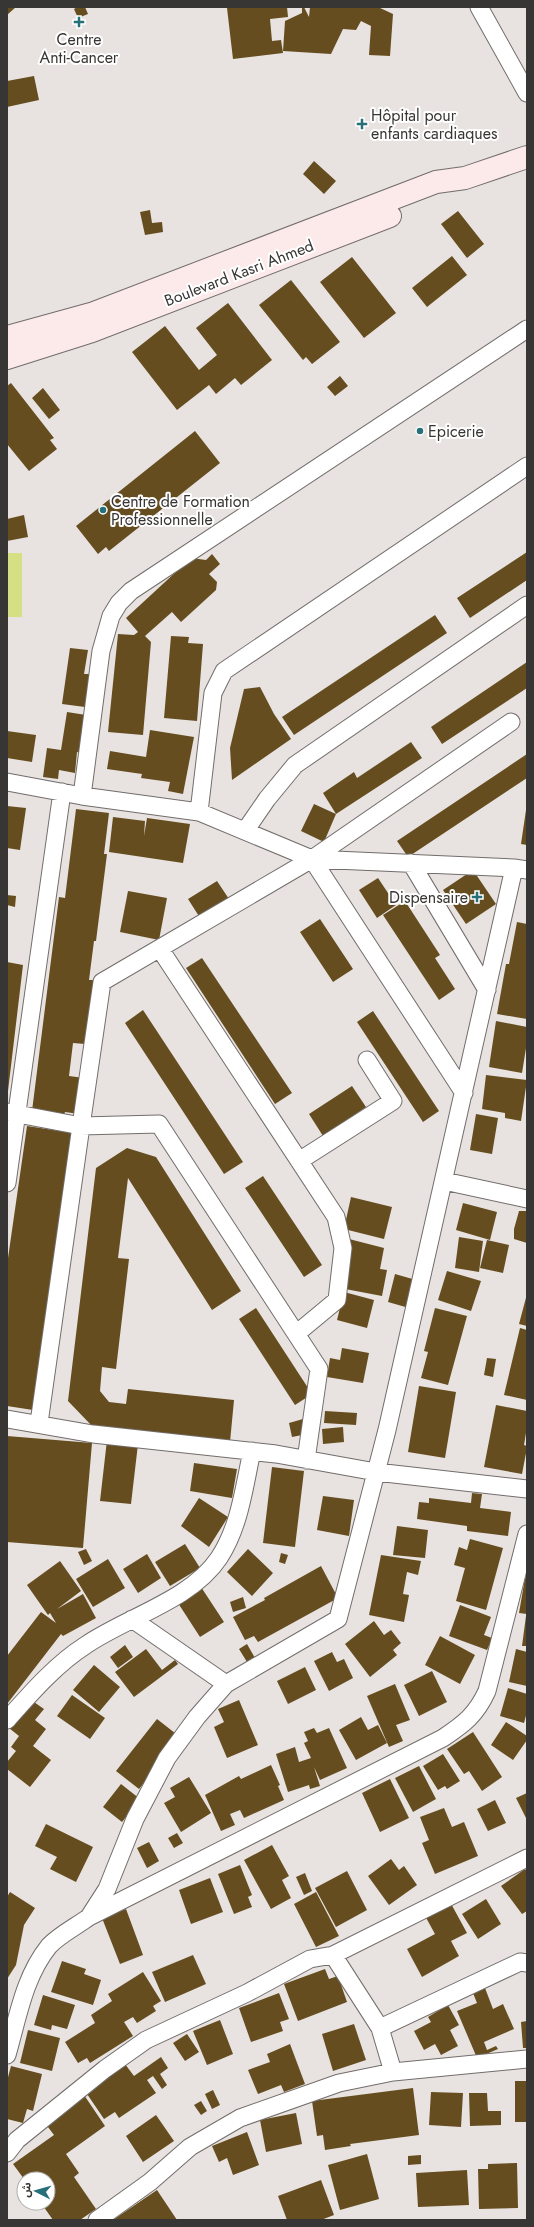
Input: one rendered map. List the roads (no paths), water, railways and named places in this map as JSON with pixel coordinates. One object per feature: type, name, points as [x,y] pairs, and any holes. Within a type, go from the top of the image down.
[{"type":"main road","name":"Boulevard Kasri Ahmed","points":[[7,337],[94,313],[436,182],[465,178],[527,157]]},
{"type":"main road","name":"Boulevard Kasri Ahmed","points":[[7,358],[92,331],[442,196],[465,178]]},
{"type":"street","points":[[479,7],[527,93]]},
{"type":"street","points":[[82,796],[101,650],[111,616],[119,603],[131,591],[527,329]]},
{"type":"street","points":[[199,812],[207,735],[214,693],[224,671],[527,466]]},
{"type":"street","points":[[245,831],[266,799],[295,765],[527,605]]},
{"type":"street","points":[[39,1424],[102,982],[312,859],[511,722]]},
{"type":"street","points":[[7,782],[82,796],[199,812],[312,859],[521,869],[487,990],[376,1472],[338,1619],[226,1684],[197,1717],[167,1758],[135,1819],[107,1889],[89,1917]]},
{"type":"street","points":[[7,1183],[12,1113],[62,792]]},
{"type":"street","points":[[312,859],[464,1092]]},
{"type":"street","points":[[411,863],[487,990]]},
{"type":"street","points":[[160,948],[336,1217],[343,1248],[337,1300],[296,1334]]},
{"type":"street","points":[[299,1161],[393,1101],[366,1060]]},
{"type":"street","points":[[12,1113],[81,1126],[159,1124],[319,1369],[306,1460]]},
{"type":"street","points":[[444,1181],[527,1199]]},
{"type":"street","points":[[7,1420],[93,1434],[252,1451],[376,1472],[527,1489]]},
{"type":"street","points":[[7,1720],[53,1672],[84,1646],[174,1597],[201,1579],[219,1558],[234,1530],[252,1451]]},
{"type":"street","points":[[7,2055],[22,1999],[33,1972],[50,1945],[89,1917],[443,1738],[470,1718],[480,1706],[486,1691],[527,1534]]},
{"type":"street","points":[[132,1619],[226,1684]]},
{"type":"street","points":[[7,2153],[17,2140],[105,2069],[146,2040],[247,1993],[310,1959],[333,1955],[527,1858]]},
{"type":"street","points":[[333,1955],[380,2028],[393,2072]]},
{"type":"street","points":[[380,2028],[520,1962],[527,1963]]},
{"type":"street","points":[[97,2220],[150,2182],[190,2147],[240,2118],[339,2083],[393,2072],[527,2058]]},
{"type":"place","name":"Centre Anti-Cancer","points":[[79,22]]},
{"type":"place","name":"Hôpital pour enfants cardiaques","points":[[362,124]]},
{"type":"place","name":"Epicerie","points":[[420,431]]},
{"type":"place","name":"Centre de Formation Professionnelle","points":[[103,510]]},
{"type":"place","name":"Dispensaire","points":[[477,897]]}]
